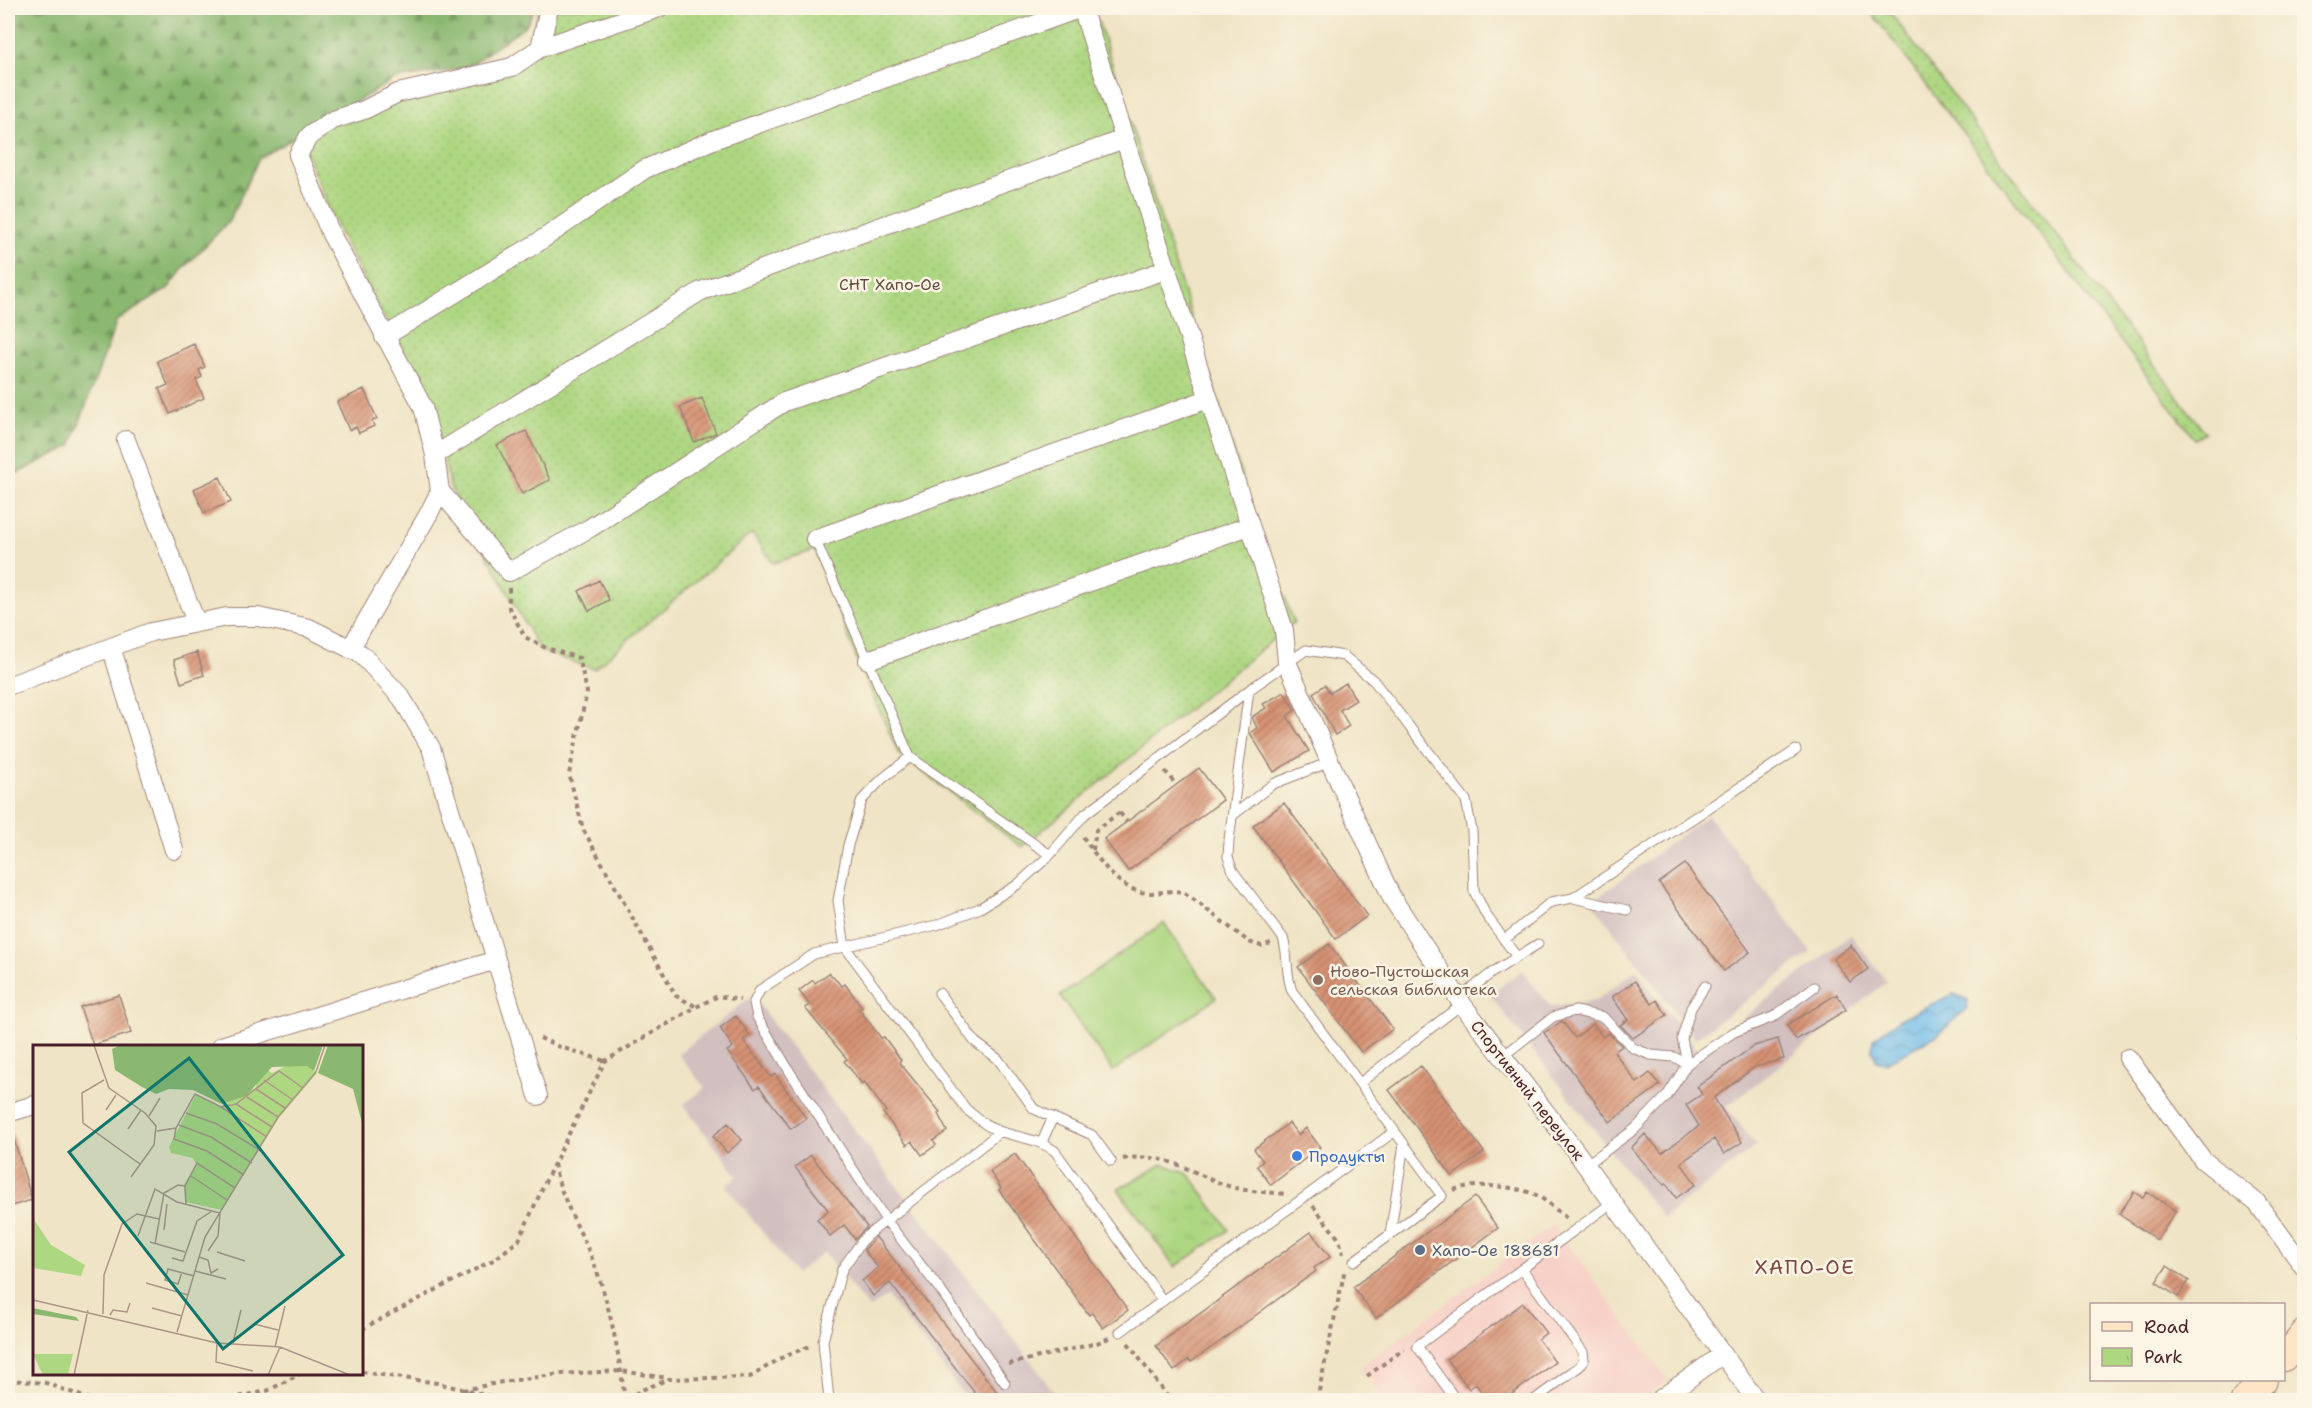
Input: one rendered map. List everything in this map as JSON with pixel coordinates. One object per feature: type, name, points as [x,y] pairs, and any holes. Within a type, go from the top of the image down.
[{"type":"street","points":[[540,48],[549,8]]},
{"type":"street","points":[[659,8],[540,48],[512,67],[398,93],[364,110],[333,120],[309,136],[298,155],[331,234],[423,407],[435,455],[440,491],[509,572],[590,528],[784,402],[1168,268]]},
{"type":"street","points":[[384,337],[537,243],[645,169],[713,140],[1082,8]]},
{"type":"street","name":"Спортивный переулок","points":[[1082,8],[1284,630],[1287,662],[1392,898],[1460,1001],[1586,1165],[1756,1401]]},
{"type":"street","points":[[435,455],[701,291],[1124,139]]},
{"type":"street","points":[[815,539],[1208,399]]},
{"type":"street","points":[[126,440],[196,622]]},
{"type":"street","points":[[350,649],[440,491]]},
{"type":"street","points":[[868,660],[1250,526]]},
{"type":"street","points":[[8,686],[151,632],[227,617],[258,617],[309,628],[361,654],[401,697],[431,748],[538,1096]]},
{"type":"street","points":[[111,646],[174,850]]},
{"type":"street","points":[[227,1045],[496,960]]},
{"type":"street","points":[[2128,1058],[2203,1160],[2257,1203],[2304,1267]]},
{"type":"street","points":[[8,1113],[33,1105]]},
{"type":"street","points":[[2285,1356],[2304,1333]]},
{"type":"street","points":[[1659,1401],[1723,1354]]},
{"type":"street","points":[[2244,1401],[2263,1381]]},
{"type":"lane","points":[[815,539],[910,758],[1050,855]]},
{"type":"lane","points":[[1005,1383],[941,1291],[886,1220],[790,1072],[757,1017],[754,1002],[760,990],[814,954],[937,925],[980,908],[1017,885],[1050,855],[1085,814],[1249,690],[1306,650],[1344,656],[1374,681],[1466,800],[1472,831],[1474,891],[1486,915],[1517,957]]},
{"type":"lane","points":[[1249,690],[1228,857],[1233,871],[1282,938],[1287,951],[1287,977],[1292,991],[1442,1196],[1350,1264]]},
{"type":"lane","points":[[1573,898],[1796,750]]},
{"type":"lane","points":[[910,758],[882,779],[862,800],[848,845],[838,901],[845,947],[966,1109],[1000,1132],[1042,1142],[1055,1151],[1163,1301]]},
{"type":"lane","points":[[1232,816],[1273,784],[1330,762]]},
{"type":"lane","points":[[1504,940],[1551,902],[1573,898],[1627,910]]},
{"type":"lane","points":[[1360,1083],[1493,972],[1538,944]]},
{"type":"lane","points":[[1687,1064],[1682,1038],[1691,1008],[1705,986]]},
{"type":"lane","points":[[1586,1165],[1635,1129],[1667,1096],[1687,1064],[1734,1032],[1773,1017],[1814,987]]},
{"type":"lane","points":[[939,993],[975,1042],[998,1059],[1034,1109],[1092,1135],[1111,1161]]},
{"type":"lane","points":[[1503,1056],[1553,1017],[1575,1011],[1603,1017],[1633,1048],[1651,1055],[1674,1057],[1687,1064]]},
{"type":"lane","points":[[1042,1142],[1053,1117]]},
{"type":"lane","points":[[1120,1332],[1395,1131]]},
{"type":"lane","points":[[829,1401],[824,1341],[842,1269],[865,1237],[1000,1132]]},
{"type":"lane","points":[[1390,1234],[1404,1144]]},
{"type":"lane","points":[[1456,1401],[1417,1346],[1613,1202]]},
{"type":"lane","points":[[1522,1269],[1583,1352],[1584,1360],[1580,1366],[1534,1401]]},
{"type":"path","points":[[509,572],[509,608],[525,637],[546,648],[579,658],[587,692],[569,774],[583,829],[676,996],[696,1006]]},
{"type":"path","points":[[1093,850],[1096,830],[1120,812]]},
{"type":"path","points":[[1075,826],[1110,873],[1128,887],[1147,893],[1174,890],[1185,893],[1249,942],[1261,946],[1282,938]]},
{"type":"path","points":[[363,1328],[495,1259],[519,1240],[605,1061],[696,1006],[718,996],[754,1002]]},
{"type":"path","points":[[517,1028],[560,1047],[605,1061]]},
{"type":"path","points":[[1111,1161],[1144,1156],[1166,1160],[1235,1188],[1306,1196],[1320,1218],[1339,1239],[1350,1264],[1317,1401]]},
{"type":"path","points":[[554,1164],[557,1180],[595,1266],[604,1294],[627,1401]]},
{"type":"path","points":[[1442,1196],[1462,1186],[1506,1187],[1537,1195],[1578,1228]]},
{"type":"path","points":[[994,1368],[1097,1343],[1120,1332],[1170,1401]]},
{"type":"path","points":[[464,1390],[560,1374],[621,1371],[669,1379],[750,1377],[782,1358],[824,1341]]},
{"type":"path","points":[[1367,1376],[1406,1348],[1417,1346]]},
{"type":"path","points":[[363,1372],[437,1383],[506,1401]]},
{"type":"path","points":[[222,1401],[267,1391],[298,1375]]},
{"type":"path","points":[[627,1401],[639,1390],[669,1379]]},
{"type":"path","points":[[8,1380],[46,1383],[92,1401]]},
{"type":"shaded area","points":[[1708,815],[1811,952],[1695,1039],[1592,902]]},
{"type":"shaded area","points":[[1851,935],[1887,982],[1726,1107],[1756,1146],[1663,1218],[1490,995],[1522,970],[1551,1007],[1595,1001],[1636,970],[1699,1052]]},
{"type":"shaded area","points":[[752,996],[1058,1397],[1053,1400],[968,1400],[887,1296],[869,1309],[824,1252],[796,1274],[726,1186],[738,1176],[683,1105],[705,1088],[678,1054]]},
{"type":"shaded area","points":[[1553,1225],[1668,1380],[1641,1400],[1385,1400],[1360,1367]]},
{"type":"green space","points":[[8,8],[535,8],[526,25],[467,68],[395,79],[259,158],[229,221],[182,270],[168,289],[117,320],[71,446],[8,478]]},
{"type":"green space","name":"СНТ Хапо-Ое","points":[[539,8],[1092,8],[1100,26],[1257,525],[1294,622],[1022,847],[899,754],[858,662],[815,550],[773,563],[752,533],[594,669],[540,651],[450,487],[434,411],[339,232],[306,152],[306,129],[506,62],[530,41]]},
{"type":"green space","points":[[1868,8],[1887,8],[2205,433],[2195,439]]},
{"type":"green space","points":[[1164,923],[1216,998],[1113,1071],[1060,996]]},
{"type":"green space","points":[[1163,1164],[1189,1174],[1229,1230],[1175,1267],[1118,1189]]},
{"type":"water","points":[[1954,994],[1968,1000],[1967,1008],[1938,1035],[1885,1063],[1877,1061],[1872,1051],[1873,1039],[1900,1019]]},
{"type":"building","points":[[194,344],[205,367],[199,370],[202,377],[196,380],[204,398],[170,414],[159,389],[168,385],[157,361]]},
{"type":"building","points":[[364,389],[377,419],[372,421],[374,426],[359,433],[356,427],[349,430],[337,402]]},
{"type":"building","points":[[702,398],[716,433],[694,442],[680,407]]},
{"type":"building","points":[[526,431],[550,480],[522,494],[497,445]]},
{"type":"building","points":[[220,477],[231,502],[204,513],[194,489]]},
{"type":"building","points":[[599,580],[609,600],[589,611],[579,591]]},
{"type":"building","points":[[197,652],[204,675],[181,683],[174,660]]},
{"type":"building","points":[[1346,683],[1356,700],[1340,710],[1349,726],[1335,735],[1313,693],[1325,685],[1330,693]]},
{"type":"building","points":[[1284,692],[1295,710],[1287,716],[1309,751],[1274,772],[1250,733],[1257,728],[1252,717],[1266,708],[1263,704]]},
{"type":"building","points":[[1199,768],[1223,800],[1128,871],[1104,839]]},
{"type":"building","points":[[1284,803],[1367,916],[1336,939],[1253,826]]},
{"type":"building","points":[[1685,864],[1750,952],[1724,971],[1659,883]]},
{"type":"building","points":[[1329,944],[1393,1029],[1361,1052],[1298,967]]},
{"type":"building","points":[[1851,945],[1868,969],[1850,982],[1833,959]]},
{"type":"building","points":[[829,973],[842,986],[845,984],[862,1007],[859,1009],[881,1038],[884,1037],[901,1060],[899,1062],[940,1112],[938,1114],[947,1131],[933,1141],[936,1145],[922,1155],[912,1141],[907,1145],[883,1113],[886,1111],[864,1082],[862,1084],[844,1061],[847,1059],[805,1008],[810,1005],[799,991],[813,980],[815,983]]},
{"type":"building","points":[[1635,981],[1652,1004],[1657,1000],[1667,1015],[1633,1038],[1620,1025],[1628,1020],[1612,997]]},
{"type":"building","points":[[1837,994],[1846,1010],[1796,1040],[1787,1025]]},
{"type":"building","points":[[119,995],[131,1033],[93,1045],[80,1007]]},
{"type":"building","points":[[736,1016],[750,1035],[743,1040],[771,1077],[775,1074],[806,1118],[791,1129],[759,1086],[755,1089],[727,1051],[733,1047],[720,1028]]},
{"type":"building","points":[[1562,1021],[1575,1038],[1593,1024],[1603,1037],[1609,1033],[1622,1046],[1614,1052],[1637,1083],[1650,1073],[1660,1085],[1610,1122],[1544,1033]]},
{"type":"building","points":[[1778,1039],[1784,1059],[1755,1067],[1714,1098],[1742,1142],[1724,1154],[1714,1139],[1681,1163],[1696,1184],[1676,1198],[1666,1183],[1664,1185],[1631,1148],[1645,1134],[1662,1153],[1699,1126],[1686,1105],[1702,1094],[1697,1087],[1754,1046]]},
{"type":"building","points":[[1421,1066],[1484,1152],[1452,1176],[1389,1090]]},
{"type":"building","points":[[728,1123],[742,1140],[727,1153],[713,1136]]},
{"type":"building","points":[[1289,1123],[1298,1135],[1306,1128],[1320,1147],[1271,1185],[1257,1166],[1263,1161],[1254,1149]]},
{"type":"building","points":[[12,1133],[32,1200],[8,1207],[8,1134]]},
{"type":"building","points":[[1015,1154],[1128,1310],[1103,1328],[1092,1313],[1089,1315],[999,1190],[1001,1188],[990,1172]]},
{"type":"building","points":[[811,1155],[867,1227],[855,1239],[844,1225],[830,1236],[817,1219],[828,1210],[795,1167]]},
{"type":"building","points":[[2134,1192],[2143,1198],[2147,1192],[2176,1211],[2157,1240],[2119,1214]]},
{"type":"building","points":[[1475,1197],[1498,1228],[1376,1318],[1353,1287]]},
{"type":"building","points":[[1311,1232],[1330,1257],[1314,1268],[1316,1271],[1222,1340],[1191,1362],[1189,1359],[1174,1371],[1156,1346]]},
{"type":"building","points":[[876,1237],[1004,1401],[981,1401],[890,1283],[873,1296],[862,1281],[878,1268],[864,1250]]},
{"type":"building","points":[[2167,1266],[2189,1281],[2178,1297],[2156,1282]]},
{"type":"building","points":[[1523,1303],[1546,1333],[1538,1339],[1555,1362],[1503,1401],[1488,1401],[1476,1384],[1469,1389],[1447,1359]]},
{"type":"place","name":"Ново-Пустошская сельская библиотека","points":[[1318,980]]},
{"type":"place","name":"Продукты","points":[[1297,1156]]},
{"type":"place","name":"Хапо-Ое 188681","points":[[1420,1250]]},
{"type":"district","name":"ХАПО-ОЕ","points":[[1805,1267]]}]
